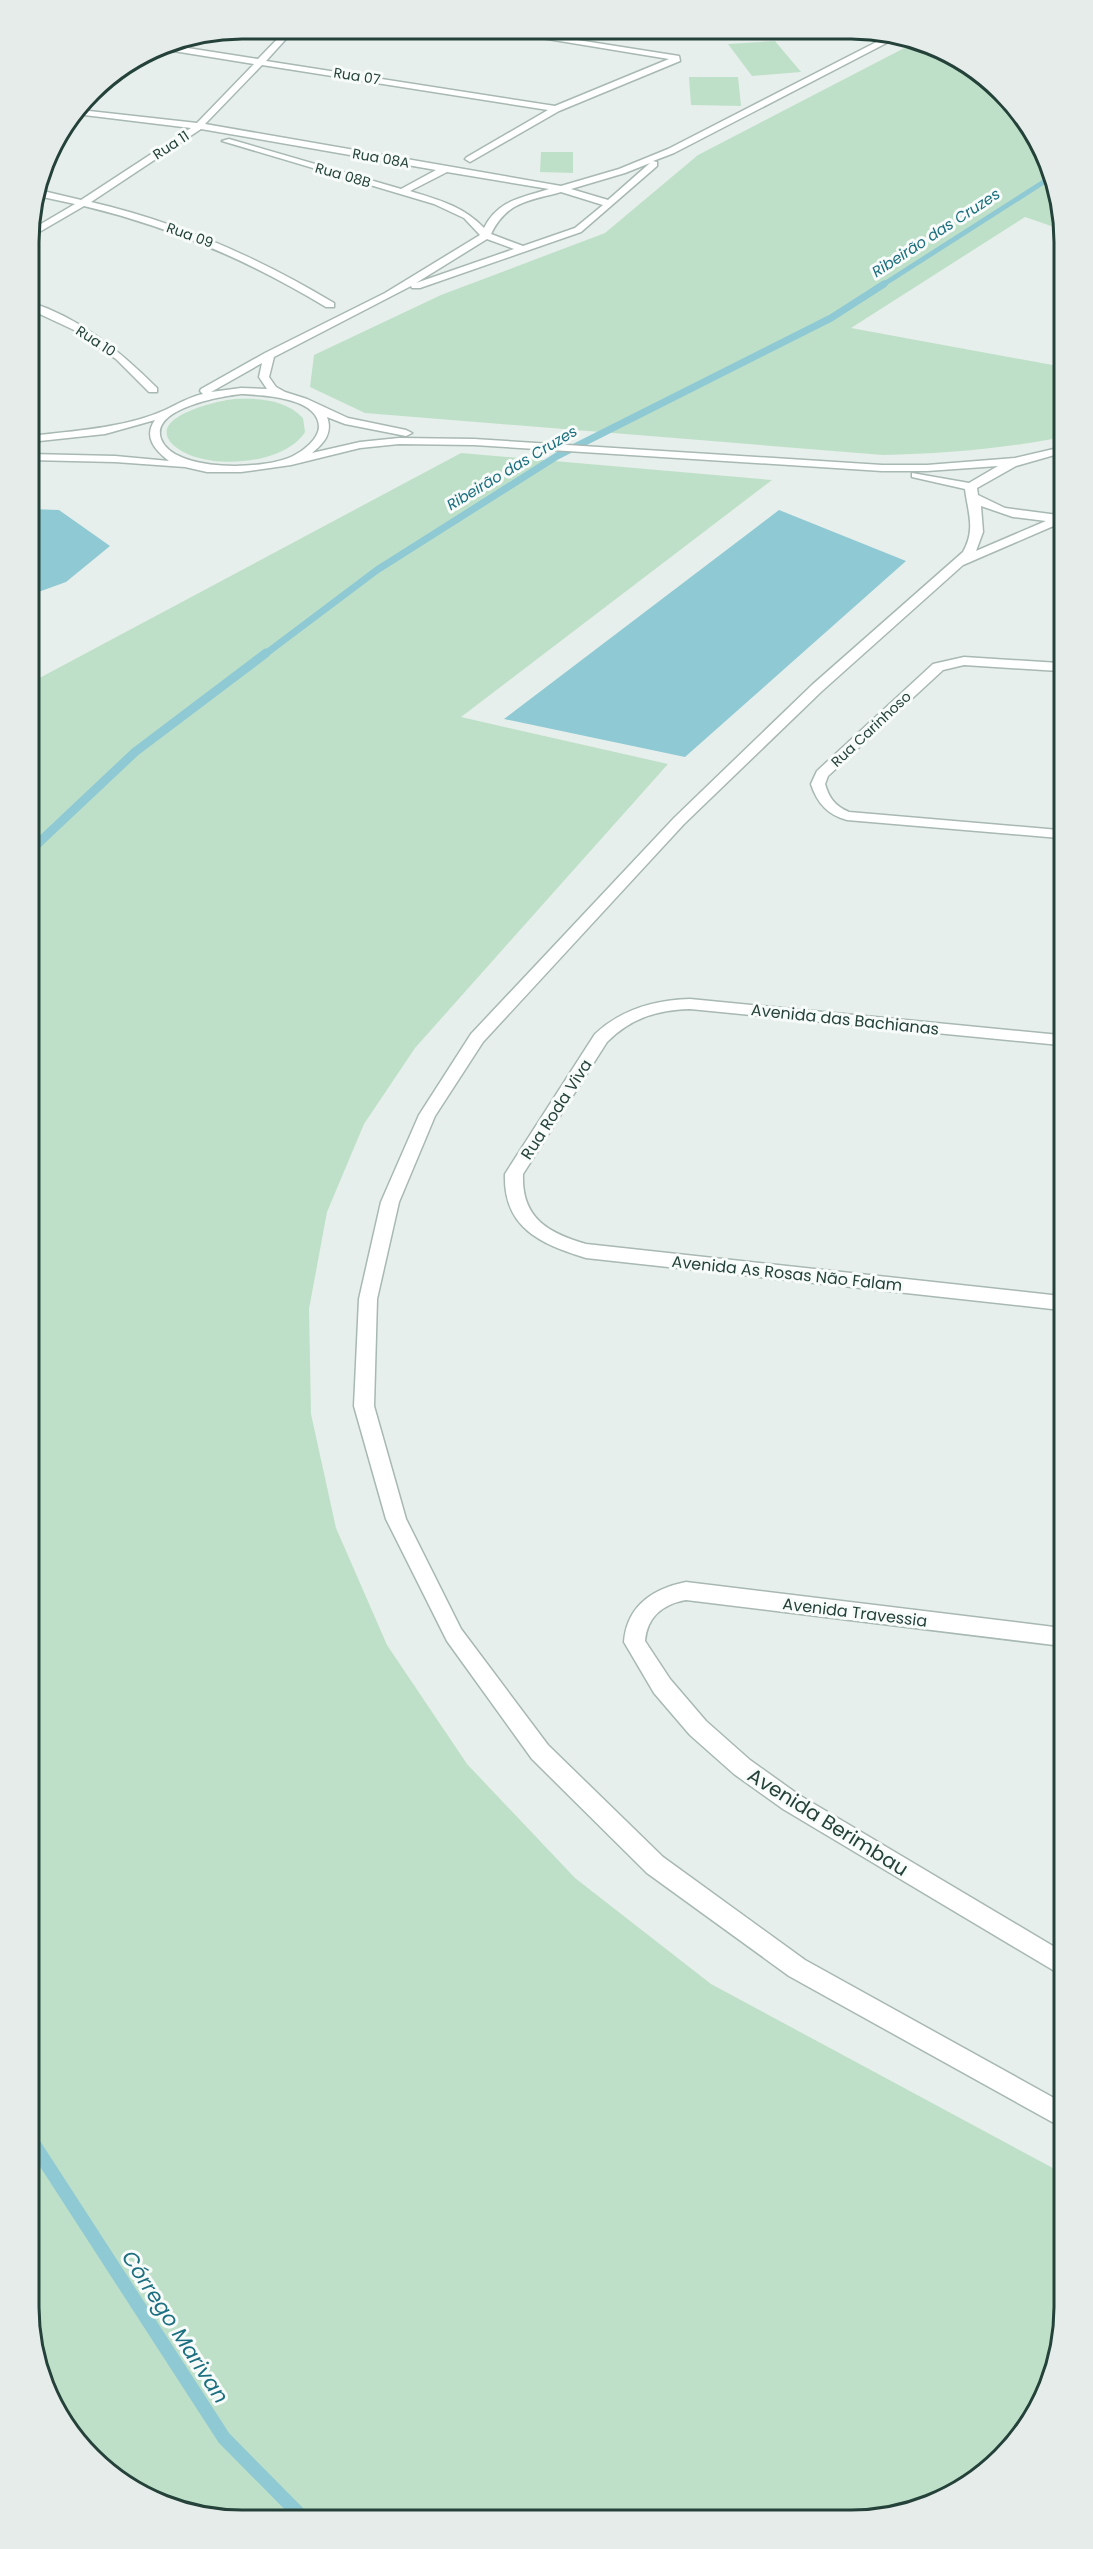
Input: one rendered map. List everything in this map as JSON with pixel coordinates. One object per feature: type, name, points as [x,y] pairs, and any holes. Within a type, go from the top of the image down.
[{"type":"street","name":"Rua 11","points":[[39,229],[196,128],[282,39]]},
{"type":"street","points":[[470,159],[556,109],[678,59],[553,39]]},
{"type":"street","points":[[39,438],[105,431],[167,413],[269,355],[389,295],[486,235],[495,216],[512,203],[622,171],[671,150],[883,42]]},
{"type":"street","name":"Rua 07","points":[[180,49],[556,109]]},
{"type":"street","points":[[85,113],[196,128]]},
{"type":"street","name":"Rua 08A","points":[[196,128],[562,189],[610,204]]},
{"type":"street","name":"Rua 08B","points":[[196,128],[454,208],[473,221],[486,235]]},
{"type":"street","points":[[389,295],[578,230],[596,218],[637,178],[671,150]]},
{"type":"street","points":[[402,192],[445,169]]},
{"type":"street","name":"Rua 09","points":[[45,194],[84,202],[160,224],[222,247],[279,274],[330,305]]},
{"type":"street","points":[[486,235],[523,249]]},
{"type":"street","name":"Rua 10","points":[[39,310],[78,328],[120,357],[153,390]]},
{"type":"street","points":[[269,355],[264,377],[272,389],[282,395]]},
{"type":"street","points":[[182,405],[220,393],[263,392],[282,395],[362,426],[474,442]]},
{"type":"street","points":[[291,462],[322,438],[325,425],[320,414],[307,404]]},
{"type":"street","points":[[167,413],[157,424],[154,437],[160,448],[173,458],[194,466]]},
{"type":"street","points":[[39,458],[115,459],[233,470],[291,462],[360,445],[399,441],[514,444],[882,468],[949,467],[1013,461],[1054,452]]},
{"type":"street","points":[[971,492],[993,472],[1013,461]]},
{"type":"street","points":[[882,468],[971,492],[982,504],[1001,510],[1054,518]]},
{"type":"street","points":[[971,492],[979,520],[976,540],[968,554],[946,571],[817,688],[679,821],[477,1038],[427,1115],[390,1202],[368,1299],[364,1406],[396,1519],[454,1635],[540,1752],[655,1865],[797,1968],[1054,2111]]},
{"type":"street","points":[[946,571],[992,547],[1054,521]]},
{"type":"street","name":"Rua Carinhoso","points":[[1054,667],[972,661],[950,662],[938,667],[822,774],[818,784],[820,793],[830,807],[847,816],[1054,834]]},
{"type":"street","name":"Avenida das Bachianas","points":[[631,1015],[659,1006],[690,1004],[1054,1039]]},
{"type":"street","name":"Rua Roda Viva","points":[[523,1217],[513,1196],[514,1174],[601,1038],[631,1015]]},
{"type":"street","name":"Avenida As Rosas Não Falam","points":[[523,1217],[532,1227],[556,1242],[585,1251],[1054,1303]]},
{"type":"street","name":"Avenida Travessia","points":[[651,1605],[667,1595],[686,1591],[1054,1636]]},
{"type":"street","name":"Avenida Berimbau","points":[[651,1605],[636,1625],[634,1642],[662,1686],[698,1728],[742,1767],[791,1802],[1054,1960]]},
{"type":"green space","points":[[775,41],[801,72],[752,76],[728,44]]},
{"type":"green space","points":[[906,47],[941,60],[964,73],[985,89],[1020,129],[1039,164],[1047,189],[1053,227],[1025,217],[851,328],[1054,365],[1054,439],[971,450],[883,455],[365,413],[310,387],[314,355],[441,295],[605,233],[698,155]]},
{"type":"green space","points":[[689,77],[738,77],[741,106],[691,105]]},
{"type":"green space","points":[[541,152],[573,152],[573,173],[540,172]]},
{"type":"green space","points":[[234,399],[280,403],[303,418],[305,432],[295,443],[281,452],[264,458],[225,462],[190,455],[177,448],[168,438],[167,428],[184,413],[212,403]]},
{"type":"green space","points":[[461,453],[772,480],[461,717],[668,764],[415,1048],[364,1124],[327,1212],[309,1309],[311,1414],[336,1528],[387,1645],[467,1764],[575,1878],[711,1984],[1054,2169],[1054,2320],[1050,2347],[1039,2385],[1012,2431],[995,2451],[964,2476],[929,2495],[904,2503],[851,2510],[229,2510],[177,2499],[129,2476],[98,2451],[81,2431],[54,2385],[46,2360],[39,2307],[39,678]]},
{"type":"water","points":[[39,509],[59,510],[110,546],[66,582],[39,592]]},
{"type":"water","points":[[779,510],[906,561],[685,757],[504,719]]},
{"type":"waterway","name":"Ribeirão das Cruzes","points":[[881,286],[1045,181]]},
{"type":"waterway","name":"Ribeirão das Cruzes","points":[[264,655],[377,570],[557,456],[831,318],[884,284]]},
{"type":"waterway","name":"Ribeirão das Cruzes","points":[[39,842],[135,752],[266,653]]},
{"type":"waterway","name":"Córrego Marivan","points":[[39,2152],[224,2438],[295,2510]]}]
